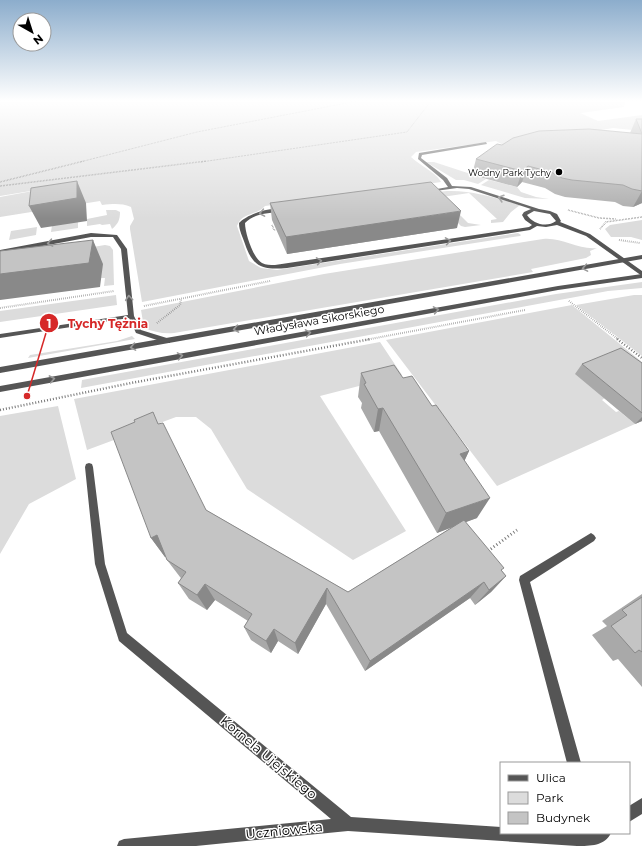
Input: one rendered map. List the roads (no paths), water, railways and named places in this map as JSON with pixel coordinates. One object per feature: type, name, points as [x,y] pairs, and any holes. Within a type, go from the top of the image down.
[{"type":"street","points":[[451,188],[445,179],[419,158],[420,154],[486,143]]},
{"type":"street","points":[[424,192],[451,188],[474,190],[553,214],[558,218],[558,223]]},
{"type":"street","points":[[290,209],[256,214],[246,219],[242,223],[242,229],[255,262],[267,266],[282,267],[497,233],[532,227],[537,224]]},
{"type":"street","points":[[538,210],[528,211],[524,215],[528,220],[537,224],[549,225],[558,223],[588,235],[642,275]]},
{"type":"street","points":[[0,252],[90,236],[115,236],[124,249],[131,316],[138,331],[168,341]]},
{"type":"street","name":"Władysława Sikorskiego","points":[[0,370],[642,257]]},
{"type":"street","name":"Władysława Sikorskiego","points":[[0,389],[558,288],[642,275]]},
{"type":"street","points":[[0,336],[131,316]]},
{"type":"street","name":"Kornela Ujejskiego","points":[[89,467],[100,564],[123,636],[348,824]]},
{"type":"street","points":[[574,762],[524,580],[591,538]]},
{"type":"street","points":[[630,814],[642,805]]},
{"type":"street","points":[[348,824],[500,831]]},
{"type":"street","name":"Uczniowska","points":[[124,846],[348,824]]},
{"type":"street","points":[[574,834],[597,835]]},
{"type":"place","name":"Wodny Park Tychy","points":[[559,172]]},
{"type":"place","name":"Tychy Tężnia","points":[[27,396]]}]
